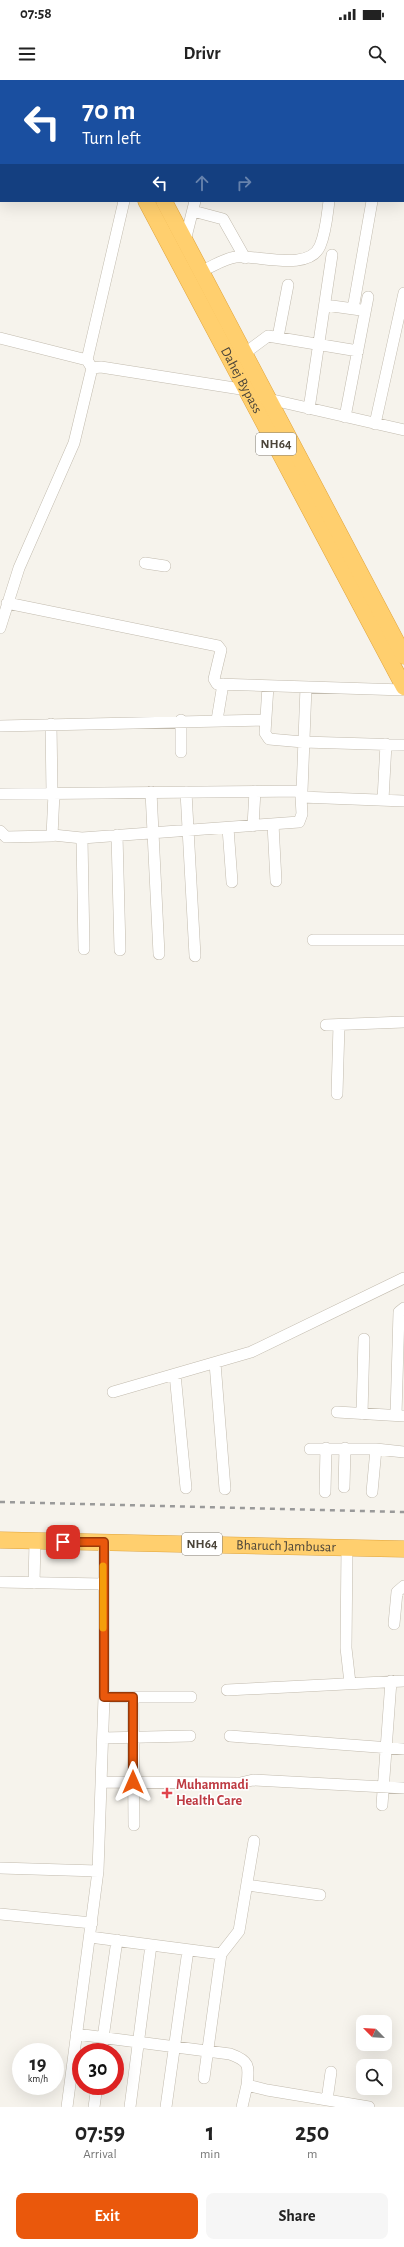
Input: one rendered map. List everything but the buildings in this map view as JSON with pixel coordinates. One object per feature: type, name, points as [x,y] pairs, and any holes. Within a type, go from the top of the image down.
[{"type":"highway","name":"Dahej Bypass","points":[[147,202],[249,392],[404,688]]},
{"type":"highway","name":"Dahej Bypass","points":[[165,202],[404,656]]},
{"type":"highway","name":"Bharuch Jambusar","points":[[0,1540],[35,1542],[104,1542],[404,1549]]},
{"type":"street","points":[[0,628],[7,603],[33,536],[74,444],[89,364],[124,202]]},
{"type":"street","points":[[202,271],[235,257],[302,260],[313,256],[319,248],[323,236],[329,202]]},
{"type":"street","points":[[354,309],[372,202]]},
{"type":"street","points":[[185,241],[194,206],[223,219],[245,258]]},
{"type":"street","points":[[309,409],[320,344],[332,255]]},
{"type":"street","points":[[278,337],[288,285]]},
{"type":"street","points":[[375,424],[404,293]]},
{"type":"street","points":[[345,417],[368,297]]},
{"type":"street","points":[[325,305],[366,311]]},
{"type":"street","points":[[245,353],[268,336],[358,351]]},
{"type":"street","points":[[0,338],[101,367],[249,392],[270,400],[404,430]]},
{"type":"street","points":[[146,563],[165,566]]},
{"type":"street","points":[[7,603],[218,646],[221,650],[215,681],[223,684],[306,688],[404,688]]},
{"type":"street","points":[[217,720],[223,684]]},
{"type":"street","points":[[268,686],[264,733],[269,739],[302,742],[404,744]]},
{"type":"street","points":[[0,831],[6,837],[53,835],[82,838],[299,822],[302,814],[302,742],[306,688]]},
{"type":"street","points":[[0,726],[181,720],[265,720]]},
{"type":"street","points":[[181,720],[181,752]]},
{"type":"street","points":[[51,724],[53,835]]},
{"type":"street","points":[[383,800],[386,744]]},
{"type":"street","points":[[0,794],[255,791],[383,800],[404,800]]},
{"type":"street","points":[[253,826],[255,791]]},
{"type":"street","points":[[152,792],[159,954]]},
{"type":"street","points":[[186,792],[195,956]]},
{"type":"street","points":[[273,824],[276,881]]},
{"type":"street","points":[[228,828],[232,882]]},
{"type":"street","points":[[116,835],[120,950]]},
{"type":"street","points":[[82,838],[84,949]]},
{"type":"street","points":[[313,940],[404,940]]},
{"type":"street","points":[[326,1025],[404,1022]]},
{"type":"street","points":[[337,1094],[339,1025]]},
{"type":"street","points":[[114,1392],[251,1352],[404,1278]]},
{"type":"street","points":[[337,1412],[400,1416],[400,1312],[404,1308]]},
{"type":"street","points":[[362,1414],[364,1339]]},
{"type":"street","points":[[216,1363],[225,1489]]},
{"type":"street","points":[[175,1374],[186,1488]]},
{"type":"street","points":[[325,1492],[326,1448]]},
{"type":"street","points":[[344,1487],[345,1448]]},
{"type":"street","points":[[310,1449],[345,1448],[404,1452]]},
{"type":"street","points":[[372,1492],[376,1449]]},
{"type":"street","points":[[34,1583],[35,1542]]},
{"type":"street","points":[[67,2107],[98,1871],[104,1697],[104,1542]]},
{"type":"street","points":[[347,1548],[346,1648],[350,1683]]},
{"type":"street","points":[[0,1582],[103,1584]]},
{"type":"street","points":[[394,1624],[397,1592],[404,1586]]},
{"type":"street","points":[[382,1805],[390,1681]]},
{"type":"street","points":[[227,1690],[404,1681]]},
{"type":"street","points":[[104,1697],[191,1696]]},
{"type":"street","points":[[133,1697],[134,1825]]},
{"type":"street","points":[[103,1738],[190,1736]]},
{"type":"street","points":[[230,1736],[404,1749]]},
{"type":"street","points":[[101,1782],[240,1783],[253,1780],[404,1788]]},
{"type":"street","points":[[204,2078],[221,1954],[239,1931],[254,1842]]},
{"type":"street","points":[[0,1868],[98,1871]]},
{"type":"street","points":[[247,1885],[320,1895]]},
{"type":"street","points":[[0,1914],[92,1923]]},
{"type":"street","points":[[90,1937],[221,1954]]},
{"type":"street","points":[[102,2043],[117,1940]]},
{"type":"street","points":[[130,2107],[152,1945]]},
{"type":"street","points":[[166,2107],[188,1950]]},
{"type":"street","points":[[76,2034],[230,2054],[246,2062],[249,2068],[242,2107]]},
{"type":"street","points":[[327,2100],[331,2072]]},
{"type":"street","points":[[247,2085],[267,2090],[368,2107]]},
{"type":"street","points":[[94,2107],[96,2095]]},
{"type":"railway","points":[[0,1502],[404,1512]]},
{"type":"slow traffic","points":[[103,1566],[103,1628]]},
{"type":"place","name":"Muhammadi Health Care","points":[[167,1793]]},
{"type":"route","points":[[63,1542],[104,1542],[104,1697],[133,1697],[133,1782]]}]
